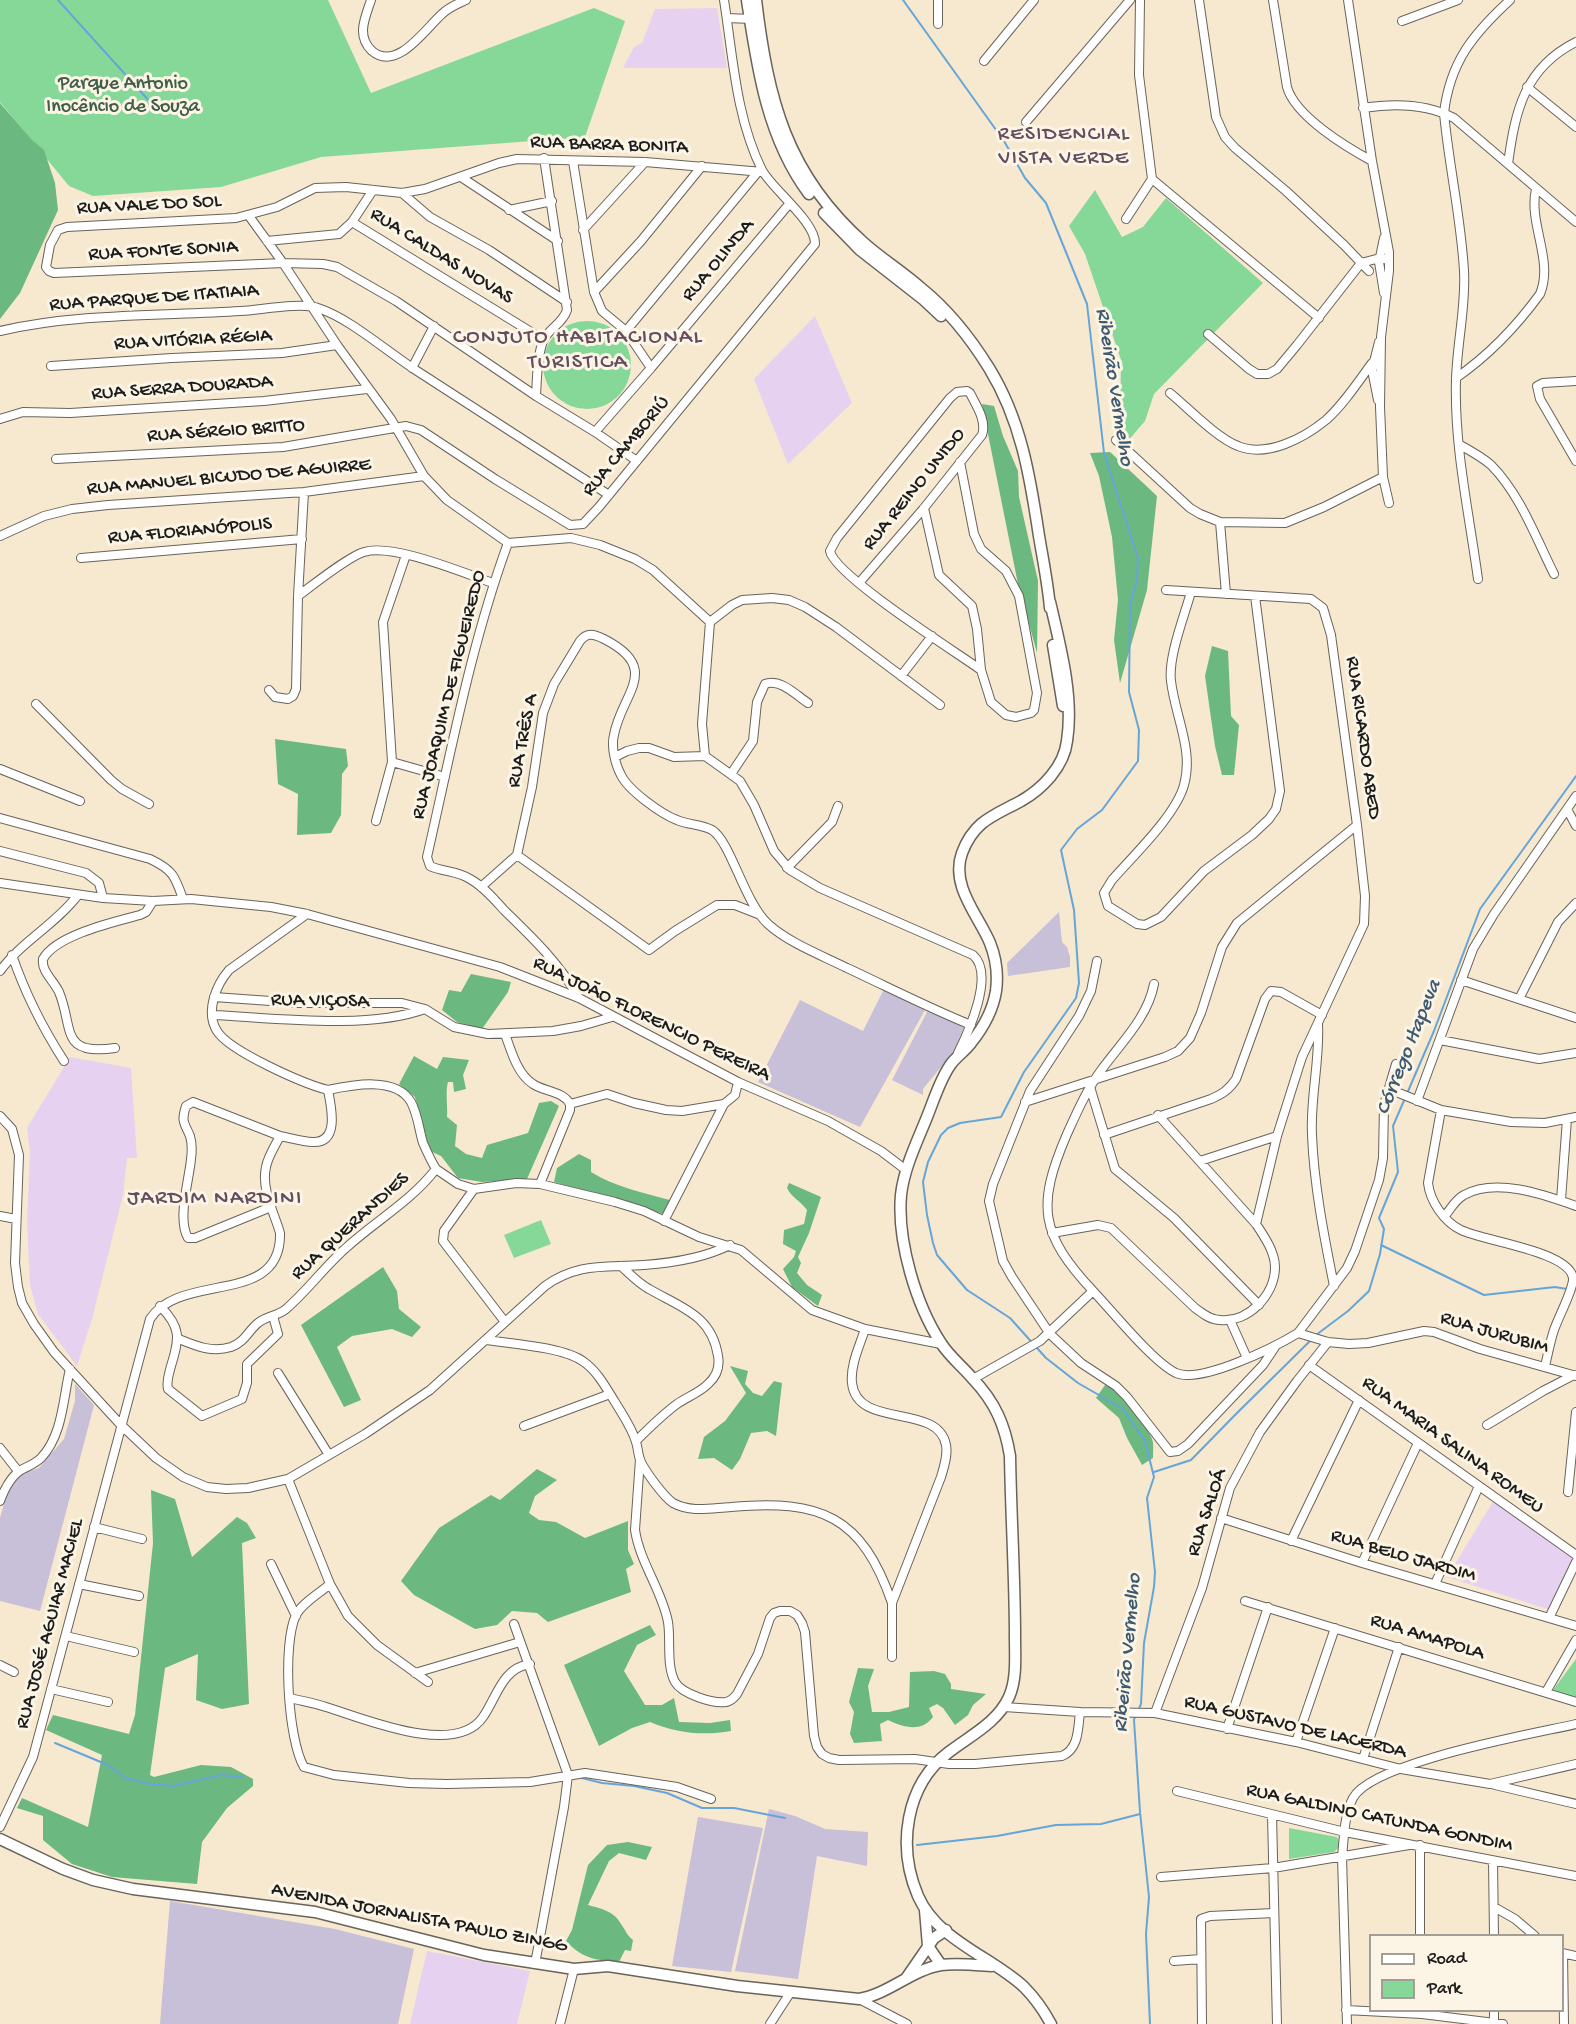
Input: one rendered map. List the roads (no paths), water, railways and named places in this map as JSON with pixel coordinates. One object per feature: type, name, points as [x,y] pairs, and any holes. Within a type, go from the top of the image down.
[{"type":"main road","points":[[747,0],[754,19],[770,118],[792,168],[810,195],[840,231],[860,250],[924,300],[963,341],[988,380],[1005,415],[1027,469],[1050,602],[1055,668],[1067,742],[1058,766],[1040,790],[980,823],[968,839],[961,856],[959,867],[962,887],[991,946],[997,978],[993,1006],[972,1043],[951,1065],[938,1088],[906,1170],[901,1195],[905,1250],[923,1312],[941,1344],[990,1397],[1006,1432],[1010,1456],[1015,1659],[1013,1685],[1004,1707],[979,1732],[936,1763],[920,1786],[907,1826],[910,1874],[925,1908],[928,1946],[941,1965]]},
{"type":"main road","points":[[754,19],[756,0]]},
{"type":"main road","name":"AVENIDA JORNALISTA PAULO ZINGG","points":[[0,1839],[63,1869],[93,1880],[133,1889],[315,1912],[456,1948],[535,1964],[574,1969],[590,1968],[606,1973],[627,1970],[790,1993],[859,1999],[874,1996],[925,1970],[941,1965],[995,1966]]},
{"type":"main road","points":[[925,1908],[946,1930],[977,1955],[1024,1987],[1051,2024]]},
{"type":"main road","name":"AVENIDA JORNALISTA PAULO ZINGG","points":[[905,1980],[934,1938],[946,1930]]},
{"type":"main road","points":[[968,1965],[976,1960],[977,1955]]},
{"type":"street","points":[[371,0],[364,21],[363,38],[376,54],[389,57],[402,52],[443,12],[466,0]]},
{"type":"street","points":[[724,0],[739,104],[760,172],[790,203]]},
{"type":"street","points":[[938,0],[938,24]]},
{"type":"street","points":[[984,61],[1034,0]]},
{"type":"street","points":[[1026,122],[1130,0]]},
{"type":"street","points":[[1126,219],[1152,179],[1139,75],[1140,0]]},
{"type":"street","points":[[1199,0],[1214,106],[1225,136],[1235,148],[1286,191],[1369,272]]},
{"type":"street","points":[[1274,0],[1287,87],[1292,100],[1309,117],[1350,149],[1372,160]]},
{"type":"street","points":[[1348,0],[1363,108],[1389,260],[1381,337],[1380,407],[1383,477],[1389,503]]},
{"type":"street","points":[[1402,21],[1458,0]]},
{"type":"street","points":[[1478,579],[1460,445],[1456,378],[1462,326],[1464,274],[1444,113],[1446,93],[1456,65],[1478,32],[1510,0]]},
{"type":"street","points":[[727,18],[754,19]]},
{"type":"street","points":[[1508,164],[1515,117],[1527,87],[1550,60],[1576,42]]},
{"type":"street","points":[[1527,87],[1576,127]]},
{"type":"street","points":[[1363,108],[1400,104],[1444,113],[1454,118],[1576,222]]},
{"type":"street","name":"RUA BARRA BONITA","points":[[249,216],[277,207],[315,188],[336,187],[402,193],[425,189],[517,159],[645,162],[760,172]]},
{"type":"street","points":[[536,396],[539,360],[544,340],[566,315],[567,302],[544,159]]},
{"type":"street","points":[[573,161],[594,292],[602,311],[626,331],[651,368]]},
{"type":"street","points":[[583,230],[645,162]]},
{"type":"street","points":[[594,292],[641,241],[702,166]]},
{"type":"street","points":[[626,331],[760,172]]},
{"type":"street","points":[[461,177],[558,241]]},
{"type":"street","points":[[1152,179],[1319,318]]},
{"type":"street","points":[[1456,378],[1501,342],[1540,294],[1544,274],[1534,210],[1536,189]]},
{"type":"street","points":[[267,241],[333,236],[343,231],[352,222],[373,190]]},
{"type":"street","points":[[402,193],[430,217],[489,250],[567,302]]},
{"type":"street","points":[[509,210],[552,201]]},
{"type":"street","name":"RUA CAMBORIÚ","points":[[397,427],[406,426],[422,430],[495,479],[570,525],[583,524],[813,248],[815,241],[813,234],[790,203]]},
{"type":"street","name":"RUA OLINDA","points":[[595,432],[790,203]]},
{"type":"street","points":[[249,216],[367,389],[397,427],[424,476],[447,500],[508,543],[571,538],[600,545],[635,559],[653,570],[710,622]]},
{"type":"street","name":"RUA VALE DO SOL","points":[[47,269],[50,245],[54,235],[63,228],[249,216]]},
{"type":"street","name":"RUA CALDAS NOVAS","points":[[352,222],[544,340]]},
{"type":"street","points":[[1385,236],[1379,273],[1385,296]]},
{"type":"street","points":[[1208,334],[1249,369],[1257,374],[1268,374],[1277,369],[1361,262],[1380,258],[1389,260]]},
{"type":"street","name":"RUA FONTE SONIA","points":[[47,269],[54,273],[71,274],[283,263],[323,264],[337,267],[387,295],[637,461]]},
{"type":"street","points":[[1349,280],[1369,272],[1389,271]]},
{"type":"street","points":[[310,306],[328,312],[348,324],[609,495]]},
{"type":"street","name":"RUA PARQUE DE ITATIAIA","points":[[0,331],[43,322],[310,306]]},
{"type":"street","points":[[412,368],[434,326]]},
{"type":"street","points":[[1170,393],[1236,446],[1263,450],[1277,447],[1315,428],[1327,418],[1372,363],[1381,337]]},
{"type":"street","name":"RUA VITÓRIA RÉGIA","points":[[51,366],[282,354],[337,345]]},
{"type":"street","points":[[1372,363],[1382,363]]},
{"type":"street","points":[[1372,363],[1373,382],[1380,407]]},
{"type":"street","points":[[1349,393],[1382,378]]},
{"type":"street","points":[[1576,381],[1543,382],[1536,386],[1540,399],[1576,461]]},
{"type":"street","name":"RUA SERRA DOURADA","points":[[0,419],[23,412],[70,413],[264,401],[367,389]]},
{"type":"street","name":"RUA REINO UNIDO","points":[[963,390],[970,393],[982,417],[984,430],[960,462],[924,508],[859,583],[834,562],[830,551],[837,538],[957,392],[963,390]]},
{"type":"street","name":"RUA SÉRGIO BRITTO","points":[[56,459],[283,447],[397,427]]},
{"type":"street","points":[[1116,440],[1190,508],[1220,522],[1285,523],[1324,507],[1383,477]]},
{"type":"street","points":[[1460,445],[1480,456],[1500,476],[1516,498],[1554,574]]},
{"type":"street","points":[[924,508],[939,574],[972,606],[978,629],[981,670],[991,702],[1006,715],[1017,717],[1031,713],[1034,710],[1037,693],[1019,596],[1006,571],[981,549],[974,534],[960,462]]},
{"type":"street","name":"RUA MANUEL BICUDO DE AGUIRRE","points":[[0,536],[44,516],[72,509],[304,492],[424,476]]},
{"type":"street","points":[[269,690],[273,696],[288,699],[293,696],[296,688],[304,492]]},
{"type":"street","points":[[1220,522],[1226,594]]},
{"type":"street","name":"RUA FLORIANÓPOLIS","points":[[81,558],[302,538]]},
{"type":"street","name":"RUA JOAQUIM DE FIGUEIREDO","points":[[481,887],[460,874],[430,866],[427,857],[473,658],[493,583],[508,543]]},
{"type":"street","points":[[298,596],[357,554],[388,550],[493,583]]},
{"type":"street","points":[[375,821],[392,762],[383,622],[406,555]]},
{"type":"street","points":[[859,583],[893,610],[981,670]]},
{"type":"street","name":"RUA RICARDO ABED","points":[[1166,590],[1311,599],[1323,608],[1331,635],[1357,825],[1365,896],[1364,924],[1302,1057],[1277,1136],[1256,1224]]},
{"type":"street","points":[[1191,592],[1171,669],[1171,682],[1186,749],[1184,786],[1177,802],[1112,880],[1104,893],[1108,906],[1137,924],[1145,925],[1161,917],[1204,871],[1252,835],[1276,809],[1280,790],[1255,596]]},
{"type":"street","points":[[705,756],[702,724],[710,622],[742,600],[772,598],[789,600],[805,606],[940,705]]},
{"type":"street","name":"RUA TRÊS A","points":[[517,855],[532,787],[543,713],[554,684],[579,641],[587,635],[596,635],[617,646],[633,664],[632,691],[613,738],[615,757]]},
{"type":"street","points":[[901,676],[932,636]]},
{"type":"street","points":[[731,774],[753,741],[757,702],[765,684],[774,681],[781,684],[808,703]]},
{"type":"street","points":[[36,704],[111,780],[149,804]]},
{"type":"street","points":[[758,914],[718,836],[703,827],[668,816],[643,798],[621,775],[615,757],[639,748],[649,748],[674,757],[705,756],[731,774],[746,790],[774,851],[787,868],[820,888],[973,954],[980,963],[982,971],[971,1025],[972,1043]]},
{"type":"street","points":[[392,762],[445,777]]},
{"type":"street","points":[[0,769],[80,801]]},
{"type":"street","points":[[1417,1101],[1473,949],[1494,914],[1576,796]]},
{"type":"street","points":[[787,868],[832,822],[838,806]]},
{"type":"street","points":[[1567,809],[1576,826]]},
{"type":"street","points":[[0,818],[150,860],[170,870],[187,899]]},
{"type":"street","points":[[1025,1102],[1091,1084],[1165,1057],[1185,1045],[1201,1013],[1222,947],[1229,934],[1244,916],[1357,825]]},
{"type":"street","points":[[0,851],[86,873],[99,883],[103,898]]},
{"type":"street","points":[[579,998],[567,977],[547,951],[481,887],[517,855],[649,950],[717,904],[735,905],[758,914],[778,932],[814,952],[971,1025]]},
{"type":"street","name":"RUA JOÃO FLORENCIO PEREIRA","points":[[0,883],[103,898],[153,901],[187,899],[263,906],[307,914],[500,967],[579,998],[738,1082],[855,1135],[906,1170]]},
{"type":"street","points":[[0,971],[12,955],[68,908],[78,895]]},
{"type":"street","points":[[115,1048],[89,1049],[75,1042],[66,1023],[62,999],[45,971],[43,959],[51,950],[70,938],[90,929],[146,912],[153,901]]},
{"type":"street","points":[[1519,999],[1552,932],[1576,903]]},
{"type":"street","points":[[271,1207],[195,1238],[188,1238],[184,1226],[191,1143],[183,1121],[186,1106],[193,1102],[280,1136],[312,1142],[325,1138],[332,1128],[328,1090],[284,1074],[233,1045],[217,1030],[213,1015],[217,986],[229,970],[307,914]]},
{"type":"street","points":[[12,955],[29,1000],[45,1032],[64,1061]]},
{"type":"street","points":[[1098,961],[1091,991],[1080,1016],[1036,1080],[993,1184],[989,1201],[1003,1261],[1050,1334],[1081,1363],[1116,1386],[1166,1449],[1173,1452],[1182,1449],[1263,1365],[1275,1347]]},
{"type":"street","points":[[1461,980],[1576,1018]]},
{"type":"street","points":[[1155,984],[1148,1007],[1091,1084],[1057,1157],[1049,1182],[1048,1206],[1052,1233],[1060,1252],[1093,1292],[1161,1363],[1178,1374],[1200,1373],[1247,1358],[1275,1347],[1298,1333],[1347,1268],[1379,1180],[1383,1158],[1384,1105],[1396,1064]]},
{"type":"street","points":[[1104,1135],[1223,1094],[1236,1079],[1265,999],[1271,991],[1281,992],[1320,1019],[1312,1135],[1323,1231],[1334,1286]]},
{"type":"street","name":"RUA VIÇOSA","points":[[214,997],[299,1003],[390,1002],[415,1005],[454,1027],[483,1033],[554,1031],[612,1017]]},
{"type":"street","name":"RUA VIÇOSA","points":[[213,1015],[309,1021],[353,1020],[409,1015],[425,1009]]},
{"type":"street","points":[[951,1065],[971,1025]]},
{"type":"street","points":[[505,1034],[526,1079],[562,1095],[570,1104],[570,1110],[540,1184]]},
{"type":"street","points":[[1440,1040],[1539,1059],[1576,1053]]},
{"type":"street","points":[[664,1221],[724,1104],[735,1095],[738,1082]]},
{"type":"street","points":[[1091,1084],[1112,1162],[1121,1176],[1158,1202],[1258,1305]]},
{"type":"street","name":"RUA QUERANDIES","points":[[179,1339],[201,1348],[214,1349],[230,1347],[243,1341],[259,1322],[285,1310],[347,1246],[407,1201],[435,1169],[423,1143],[411,1102],[399,1089],[354,1085],[328,1090]]},
{"type":"street","points":[[1389,1089],[1441,1110],[1511,1122],[1531,1124],[1576,1116]]},
{"type":"street","points":[[570,1104],[607,1094],[666,1110],[724,1104]]},
{"type":"street","points":[[1441,1110],[1428,1183],[1432,1200],[1460,1230],[1534,1251],[1566,1266],[1570,1271],[1573,1280],[1571,1288],[1554,1331],[1545,1366]]},
{"type":"street","points":[[1052,1233],[1098,1225],[1111,1228],[1194,1308],[1210,1318],[1230,1320],[1249,1312],[1267,1295],[1275,1268],[1267,1240],[1256,1224],[1158,1115]]},
{"type":"street","points":[[0,1116],[12,1129],[20,1155],[15,1263],[22,1303],[34,1324],[70,1369],[120,1424],[156,1458],[183,1478],[207,1487],[248,1488],[288,1479],[365,1434],[430,1390],[559,1276],[590,1266],[645,1265],[690,1258],[711,1254],[730,1245]]},
{"type":"street","points":[[1561,1200],[1567,1119]]},
{"type":"street","points":[[273,1316],[278,1334],[247,1364],[248,1383],[242,1399],[202,1416],[171,1393],[167,1386],[179,1339],[173,1322],[160,1306],[180,1296],[248,1280],[267,1270],[274,1262],[280,1241],[266,1188],[266,1166],[280,1136]]},
{"type":"street","points":[[1200,1161],[1277,1136]]},
{"type":"street","points":[[435,1169],[458,1184],[474,1189],[503,1184],[540,1184],[644,1211],[699,1237],[730,1245],[753,1259],[812,1310],[865,1329],[941,1344]]},
{"type":"street","points":[[1445,1216],[1463,1195],[1501,1188],[1520,1189],[1576,1206]]},
{"type":"street","points":[[474,1189],[444,1231],[442,1241],[505,1322]]},
{"type":"street","points":[[0,1216],[16,1219]]},
{"type":"street","points":[[621,1266],[647,1288],[704,1322],[711,1332],[719,1360],[716,1376],[708,1385],[663,1413],[636,1441]]},
{"type":"street","points":[[973,1378],[1041,1341],[1093,1292]]},
{"type":"street","name":"RUA JOSÉ AGUIAR MACIEL","points":[[0,1827],[33,1756],[145,1330],[160,1306]]},
{"type":"street","points":[[1230,1320],[1247,1358]]},
{"type":"street","points":[[865,1329],[852,1371],[851,1381],[856,1396],[868,1408],[928,1424],[940,1432],[947,1446],[941,1477],[892,1603]]},
{"type":"street","name":"RUA JURUBIM","points":[[1298,1333],[1328,1342],[1368,1343],[1415,1332],[1434,1332],[1480,1349],[1575,1375]]},
{"type":"street","points":[[487,1340],[548,1349],[574,1356],[584,1362],[595,1372],[610,1394],[636,1441],[640,1459],[636,1540],[656,1586],[667,1620],[672,1671],[679,1688],[690,1694],[718,1702],[732,1699],[737,1694],[758,1654],[770,1618],[774,1613],[790,1611],[797,1615],[805,1632],[814,1736],[817,1747],[829,1758],[975,1764],[1062,1756],[1068,1753],[1076,1742],[1080,1712]]},
{"type":"street","name":"RUA SALOÁ","points":[[1152,1713],[1202,1588],[1230,1488],[1272,1414],[1328,1342]]},
{"type":"street","name":"RUA MARIA SALINA ROMEU","points":[[1309,1365],[1576,1555]]},
{"type":"street","points":[[0,1501],[9,1481],[18,1471],[41,1458],[50,1446],[58,1426],[70,1369]]},
{"type":"street","points":[[278,1373],[329,1455]]},
{"type":"street","points":[[1487,1425],[1575,1375]]},
{"type":"street","points":[[524,1426],[610,1394]]},
{"type":"street","points":[[1291,1541],[1359,1400]]},
{"type":"street","points":[[1568,1492],[1576,1412]]},
{"type":"street","points":[[1362,1563],[1418,1443]]},
{"type":"street","points":[[0,1448],[18,1471]]},
{"type":"street","points":[[640,1459],[670,1501],[689,1509],[787,1506],[810,1510],[846,1526],[872,1556],[884,1580],[892,1603],[892,1657]]},
{"type":"street","points":[[288,1479],[330,1584],[344,1610],[384,1651],[428,1682]]},
{"type":"street","points":[[1435,1584],[1479,1486]]},
{"type":"street","name":"RUA BELO JARDIM","points":[[1221,1518],[1362,1563],[1576,1626]]},
{"type":"street","points":[[94,1527],[142,1539]]},
{"type":"street","points":[[1549,1618],[1576,1562]]},
{"type":"street","points":[[271,1564],[296,1616]]},
{"type":"street","points":[[80,1584],[139,1596]]},
{"type":"street","points":[[330,1584],[309,1601],[296,1616],[288,1655],[296,1749],[304,1767],[387,1781],[438,1784],[530,1782],[585,1773],[677,1787],[711,1799]]},
{"type":"street","name":"RUA AMAPOLA","points":[[1245,1600],[1576,1702]]},
{"type":"street","points":[[1227,1729],[1268,1607]]},
{"type":"street","points":[[514,1624],[568,1775],[535,1964]]},
{"type":"street","points":[[1296,1742],[1335,1628]]},
{"type":"street","points":[[66,1636],[134,1652]]},
{"type":"street","points":[[1546,1692],[1576,1640]]},
{"type":"street","points":[[415,1673],[520,1642]]},
{"type":"street","points":[[1363,1759],[1399,1647]]},
{"type":"street","points":[[290,1698],[396,1729],[423,1734],[463,1732],[470,1730],[483,1718],[508,1675],[522,1665],[530,1664]]},
{"type":"street","points":[[0,1665],[14,1672]]},
{"type":"street","points":[[51,1689],[108,1702]]},
{"type":"street","name":"RUA GUSTAVO DE LACERDA","points":[[1004,1707],[1080,1712],[1152,1713],[1296,1742],[1401,1769],[1491,1784],[1576,1764]]},
{"type":"street","points":[[1347,2024],[1342,1857],[1345,1832],[1354,1797],[1365,1787],[1401,1769],[1442,1755],[1576,1724]]},
{"type":"street","points":[[1491,1784],[1576,1804]]},
{"type":"street","name":"RUA GALDINO CATUNDA GONDIM","points":[[1176,1791],[1345,1832],[1576,1876]]},
{"type":"street","points":[[1272,1815],[1277,2024]]},
{"type":"street","points":[[1161,1877],[1273,1868],[1418,1845],[1420,1934]]},
{"type":"street","points":[[1493,1861],[1494,1934]]},
{"type":"street","points":[[1494,1907],[1515,1919],[1534,1934]]},
{"type":"street","points":[[1202,2024],[1201,1922],[1203,1917],[1274,1913]]},
{"type":"street","points":[[1174,1961],[1201,1959]]},
{"type":"street","points":[[560,2024],[574,1969]]},
{"type":"street","points":[[770,2024],[790,1993]]},
{"type":"street","points":[[859,1999],[907,2024]]},
{"type":"street","points":[[1346,2010],[1369,2011]]},
{"type":"street","points":[[1422,2012],[1503,2024]]},
{"type":"waterway","points":[[58,0],[152,104]]},
{"type":"waterway","name":"Ribeirão Vermelho","points":[[903,0],[1004,141],[1025,178],[1046,203],[1087,304],[1104,453],[1138,558],[1137,580],[1130,605],[1129,692],[1139,730],[1138,761],[1102,810],[1077,829],[1061,850],[1074,910],[1079,983],[1076,998],[1024,1072],[1001,1117],[960,1123],[948,1128],[941,1135],[928,1162],[923,1182],[927,1215],[937,1255],[967,1290],[1010,1318],[1046,1358],[1078,1383],[1123,1409],[1145,1441],[1154,1477],[1147,1498],[1155,1572],[1144,1643],[1141,1704],[1138,1711]]},
{"type":"waterway","name":"Córrego Itapeva","points":[[1316,1335],[1348,1311],[1369,1291],[1380,1254],[1384,1229],[1379,1218],[1398,1172],[1393,1126],[1434,1031],[1480,909],[1576,776]]},
{"type":"waterway","points":[[1381,1245],[1484,1295],[1555,1287],[1567,1289]]},
{"type":"waterway","name":"Córrego Itapeva","points":[[1154,1472],[1191,1460],[1312,1339]]},
{"type":"waterway","name":"Ribeirão Vermelho","points":[[1135,1716],[1140,1812],[1149,1897],[1146,1934],[1150,2024]]},
{"type":"waterway","points":[[55,1743],[108,1765],[125,1778],[150,1784],[174,1786],[221,1775],[242,1777]]},
{"type":"waterway","points":[[578,1777],[667,1793],[702,1808],[734,1808],[785,1818]]},
{"type":"waterway","points":[[917,1845],[997,1836],[1056,1825],[1101,1824],[1140,1814]]},
{"type":"district","name":"RESIDENCIAL VISTA VERDE","points":[[1064,148]]},
{"type":"district","name":"CONJUTO HABITACIONAL TURISTICA","points":[[578,352]]},
{"type":"district","name":"JARDIM NARDINI","points":[[215,1200]]},
{"type":"park label","name":"Parque Antonio Inocêncio de Souza","points":[[123,96]]}]
